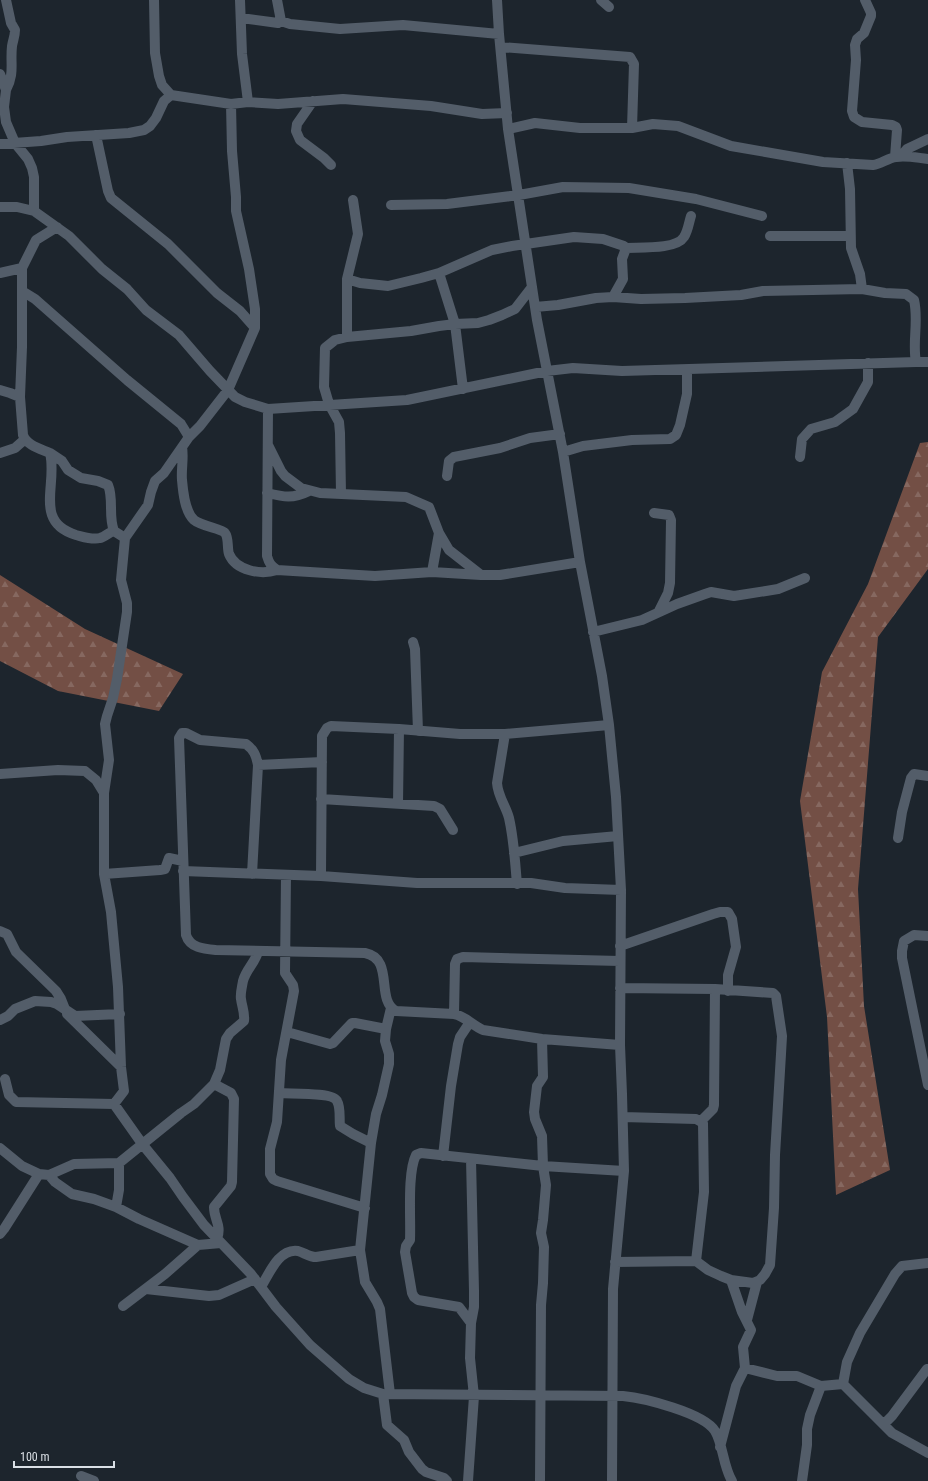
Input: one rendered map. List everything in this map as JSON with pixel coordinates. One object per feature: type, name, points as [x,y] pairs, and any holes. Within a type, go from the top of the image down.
[{"type":"street","points":[[6,0],[11,23],[15,30],[12,44],[11,81],[6,90],[4,107],[6,122],[15,142],[28,158],[32,168],[34,177],[34,211]]},
{"type":"street","points":[[154,0],[155,53],[159,76],[162,85],[171,95],[231,104],[248,102],[278,104],[343,98],[431,106],[482,114],[507,113]]},
{"type":"street","points":[[240,0],[242,54],[248,102]]},
{"type":"street","points":[[277,0],[282,21]]},
{"type":"street","points":[[497,0],[508,129],[535,307],[560,434],[580,562],[609,725],[618,836],[620,890],[620,1045],[624,1171],[615,1262],[612,1330],[612,1481]]},
{"type":"street","points":[[601,0],[609,8]]},
{"type":"street","points":[[865,0],[871,16],[864,33],[857,39],[855,45],[856,60],[852,111],[854,117],[862,122],[892,125],[896,127],[898,157]]},
{"type":"street","points":[[241,18],[278,23],[282,21],[290,24],[340,29],[404,25],[499,34]]},
{"type":"street","points":[[501,47],[630,57],[634,64],[632,128]]},
{"type":"street","points":[[0,74],[6,90]]},
{"type":"street","points":[[0,144],[41,141],[67,137],[129,133],[144,130],[150,126],[156,118],[164,101],[171,95]]},
{"type":"street","points":[[313,101],[297,124],[296,131],[300,140],[317,152],[331,165]]},
{"type":"street","points":[[114,1104],[124,1091],[121,1067],[118,987],[111,912],[104,874],[104,793],[109,760],[106,720],[117,679],[127,612],[127,603],[121,580],[125,538],[148,505],[155,482],[189,437],[200,426],[228,390],[255,328],[255,309],[249,269],[236,211],[231,104]]},
{"type":"street","points":[[508,129],[535,123],[580,128],[632,128],[653,124],[678,126],[731,146],[823,162],[873,165],[898,157],[906,149],[928,138]]},
{"type":"street","points":[[96,135],[108,192],[111,198],[168,244],[217,293],[240,311],[255,328]]},
{"type":"street","points":[[898,157],[928,159]]},
{"type":"street","points":[[848,163],[851,248],[860,274],[862,289]]},
{"type":"street","points":[[391,205],[447,204],[519,195],[563,187],[629,188],[696,198],[762,216]]},
{"type":"street","points":[[347,337],[347,279],[358,234],[353,200]]},
{"type":"street","points":[[0,207],[16,207],[34,211],[70,236],[102,268],[127,289],[146,310],[179,336],[235,397],[245,402],[268,409],[407,400],[547,370],[582,368],[622,371],[687,370],[928,362]]},
{"type":"street","points":[[347,279],[360,283],[388,286],[439,273],[492,250],[574,238],[603,239],[624,246],[625,248],[675,244],[684,238],[692,216]]},
{"type":"street","points":[[24,440],[20,397],[22,347],[22,268],[36,240],[57,227]]},
{"type":"street","points":[[770,236],[850,236]]},
{"type":"street","points":[[613,297],[623,279],[622,259],[625,248]]},
{"type":"street","points":[[0,273],[22,268]]},
{"type":"street","points":[[439,273],[456,324],[462,389]]},
{"type":"street","points":[[341,494],[339,422],[329,404],[324,387],[326,348],[329,343],[347,337],[411,331],[456,324],[478,323],[502,316],[515,309],[532,287]]},
{"type":"street","points":[[535,307],[558,305],[596,298],[685,298],[741,295],[763,291],[862,289],[885,293],[906,294],[914,300],[916,324],[914,347],[916,362]]},
{"type":"street","points":[[22,291],[35,299],[127,380],[181,424],[189,437]]},
{"type":"street","points":[[800,457],[802,439],[811,429],[835,422],[853,409],[868,382],[868,363]]},
{"type":"street","points":[[563,452],[588,445],[632,440],[670,439],[676,435],[680,426],[687,394],[687,370]]},
{"type":"street","points":[[0,390],[10,392],[20,397]]},
{"type":"street","points":[[268,409],[267,556],[268,562],[277,570]]},
{"type":"street","points":[[447,476],[449,461],[454,457],[500,448],[530,438],[560,434]]},
{"type":"street","points":[[0,453],[15,448],[24,440]]},
{"type":"street","points":[[24,440],[50,453],[62,461],[68,470],[81,478],[98,481],[108,485],[110,490],[111,524],[114,531],[125,538]]},
{"type":"street","points":[[268,444],[281,471],[285,476],[301,488],[309,491],[341,494],[406,496],[429,507],[439,533],[449,550],[481,575]]},
{"type":"street","points":[[182,447],[182,481],[187,509],[194,520],[206,527],[224,531],[226,534],[229,554],[235,563],[250,571],[271,572],[277,570],[375,576],[432,572],[500,575],[580,562]]},
{"type":"street","points":[[50,453],[53,464],[49,496],[54,522],[69,533],[89,539],[101,538],[114,531]]},
{"type":"street","points":[[267,493],[284,498],[300,495],[309,491]]},
{"type":"street","points":[[654,513],[669,515],[671,520],[670,583],[668,593],[660,611]]},
{"type":"street","points":[[432,572],[439,533]]},
{"type":"street","points":[[593,632],[642,620],[660,611],[711,592],[734,596],[766,592],[806,578]]},
{"type":"street","points":[[413,642],[415,649],[418,731]]},
{"type":"street","points":[[320,876],[322,736],[327,728],[331,726],[399,729],[460,734],[505,734],[609,725]]},
{"type":"street","points":[[398,804],[399,729]]},
{"type":"street","points":[[252,874],[258,765],[254,751],[246,744],[200,740],[186,733],[182,733],[179,738],[186,935],[188,940],[198,947],[206,949],[372,954],[381,967],[388,1003],[391,1008],[396,1011],[461,1015],[483,1030],[542,1039],[620,1045]]},
{"type":"street","points":[[505,734],[497,783],[498,790],[509,816],[517,884]]},
{"type":"street","points":[[258,765],[322,762]]},
{"type":"street","points":[[0,774],[58,770],[85,771],[96,780],[104,793]]},
{"type":"street","points":[[898,838],[902,812],[911,778],[914,774],[928,776]]},
{"type":"street","points":[[321,800],[437,807],[444,813],[453,830]]},
{"type":"street","points":[[514,853],[563,841],[618,836]]},
{"type":"street","points":[[104,874],[165,869],[169,858],[183,861]]},
{"type":"street","points":[[184,871],[320,876],[417,883],[531,883],[565,888],[620,890]]},
{"type":"street","points":[[286,875],[285,973],[293,985],[294,991],[281,1060],[277,1122],[270,1149],[270,1174],[273,1179],[365,1208]]},
{"type":"street","points":[[620,946],[713,914],[728,912],[732,919],[736,947],[728,975],[728,991]]},
{"type":"street","points":[[0,931],[7,934],[16,952],[56,991],[61,999],[61,1007],[121,1067]]},
{"type":"street","points":[[928,936],[914,935],[904,941],[902,950],[902,958],[928,1085]]},
{"type":"street","points":[[0,1234],[44,1174],[74,1164],[119,1163],[194,1104],[214,1084],[220,1070],[226,1039],[230,1033],[244,1021],[245,1016],[240,995],[244,979],[250,966],[256,959],[258,951]]},
{"type":"street","points":[[454,1014],[455,964],[457,959],[463,957],[620,961]]},
{"type":"street","points":[[620,988],[715,989],[728,991],[773,992],[776,996],[782,1036],[770,1265],[765,1274],[757,1282],[746,1320]]},
{"type":"street","points":[[701,1121],[713,1109],[714,1105],[715,989]]},
{"type":"street","points":[[0,1020],[8,1016],[15,1009],[35,1001],[51,1002],[75,1016],[120,1014]]},
{"type":"street","points":[[391,1008],[385,1041],[389,1054],[389,1064],[376,1114],[371,1143],[360,1250],[364,1282],[380,1309],[387,1425],[404,1440],[409,1452],[422,1469],[426,1472],[444,1478],[447,1481]]},
{"type":"street","points":[[443,1156],[451,1086],[458,1044],[460,1037],[470,1022]]},
{"type":"street","points":[[287,1032],[330,1044],[333,1043],[352,1023],[386,1029]]},
{"type":"street","points":[[540,1481],[541,1305],[544,1246],[541,1233],[546,1185],[543,1166],[542,1136],[535,1119],[534,1112],[537,1086],[543,1077],[542,1039]]},
{"type":"street","points":[[4,1079],[9,1095],[16,1102],[114,1104]]},
{"type":"street","points":[[214,1084],[231,1093],[234,1099],[231,1186],[214,1207],[214,1213],[219,1226],[219,1241]]},
{"type":"street","points":[[280,1094],[322,1094],[334,1097],[338,1102],[340,1126],[371,1143]]},
{"type":"street","points":[[114,1104],[143,1145],[170,1178],[204,1225],[258,1283],[276,1307],[310,1345],[349,1379],[364,1388],[386,1394],[474,1396],[613,1396],[639,1398],[667,1406],[703,1420],[710,1425],[715,1432],[726,1469],[732,1481]]},
{"type":"street","points":[[623,1117],[696,1119],[703,1123],[704,1192],[696,1261]]},
{"type":"street","points":[[0,1148],[22,1166],[44,1174],[72,1194],[94,1199],[116,1207],[145,1222],[198,1245]]},
{"type":"street","points":[[471,1323],[458,1307],[425,1302],[414,1298],[409,1281],[405,1249],[410,1240],[411,1176],[413,1162],[418,1154],[543,1166],[624,1171]]},
{"type":"street","points":[[468,1481],[474,1396],[470,1358],[471,1323],[474,1307],[471,1159]]},
{"type":"street","points":[[116,1207],[119,1190],[119,1163]]},
{"type":"street","points":[[123,1306],[165,1274],[198,1245],[219,1241]]},
{"type":"street","points":[[146,1289],[219,1296],[258,1283],[280,1257],[287,1252],[297,1251],[311,1257],[316,1257],[360,1250]]},
{"type":"street","points":[[615,1262],[696,1261],[708,1270],[731,1280],[757,1282]]},
{"type":"street","points":[[843,1384],[847,1362],[860,1333],[895,1274],[902,1266],[928,1263]]},
{"type":"street","points":[[165,1274],[174,1292]]},
{"type":"street","points":[[720,1447],[736,1386],[745,1368],[743,1347],[751,1330],[742,1312],[731,1280]]},
{"type":"street","points":[[745,1368],[777,1376],[796,1376],[821,1386],[843,1384],[892,1433],[928,1453]]},
{"type":"street","points":[[884,1424],[892,1416],[927,1369]]},
{"type":"street","points":[[802,1481],[807,1445],[807,1429],[810,1415],[821,1386]]},
{"type":"street","points":[[81,1476],[94,1481]]},
{"type":"green space","points":[[928,442],[928,569],[878,637],[858,889],[864,1006],[890,1170],[836,1195],[827,1017],[800,801],[822,672],[868,584],[920,443]]},
{"type":"green space","points":[[0,575],[85,629],[183,674],[159,711],[58,691],[0,661]]}]
